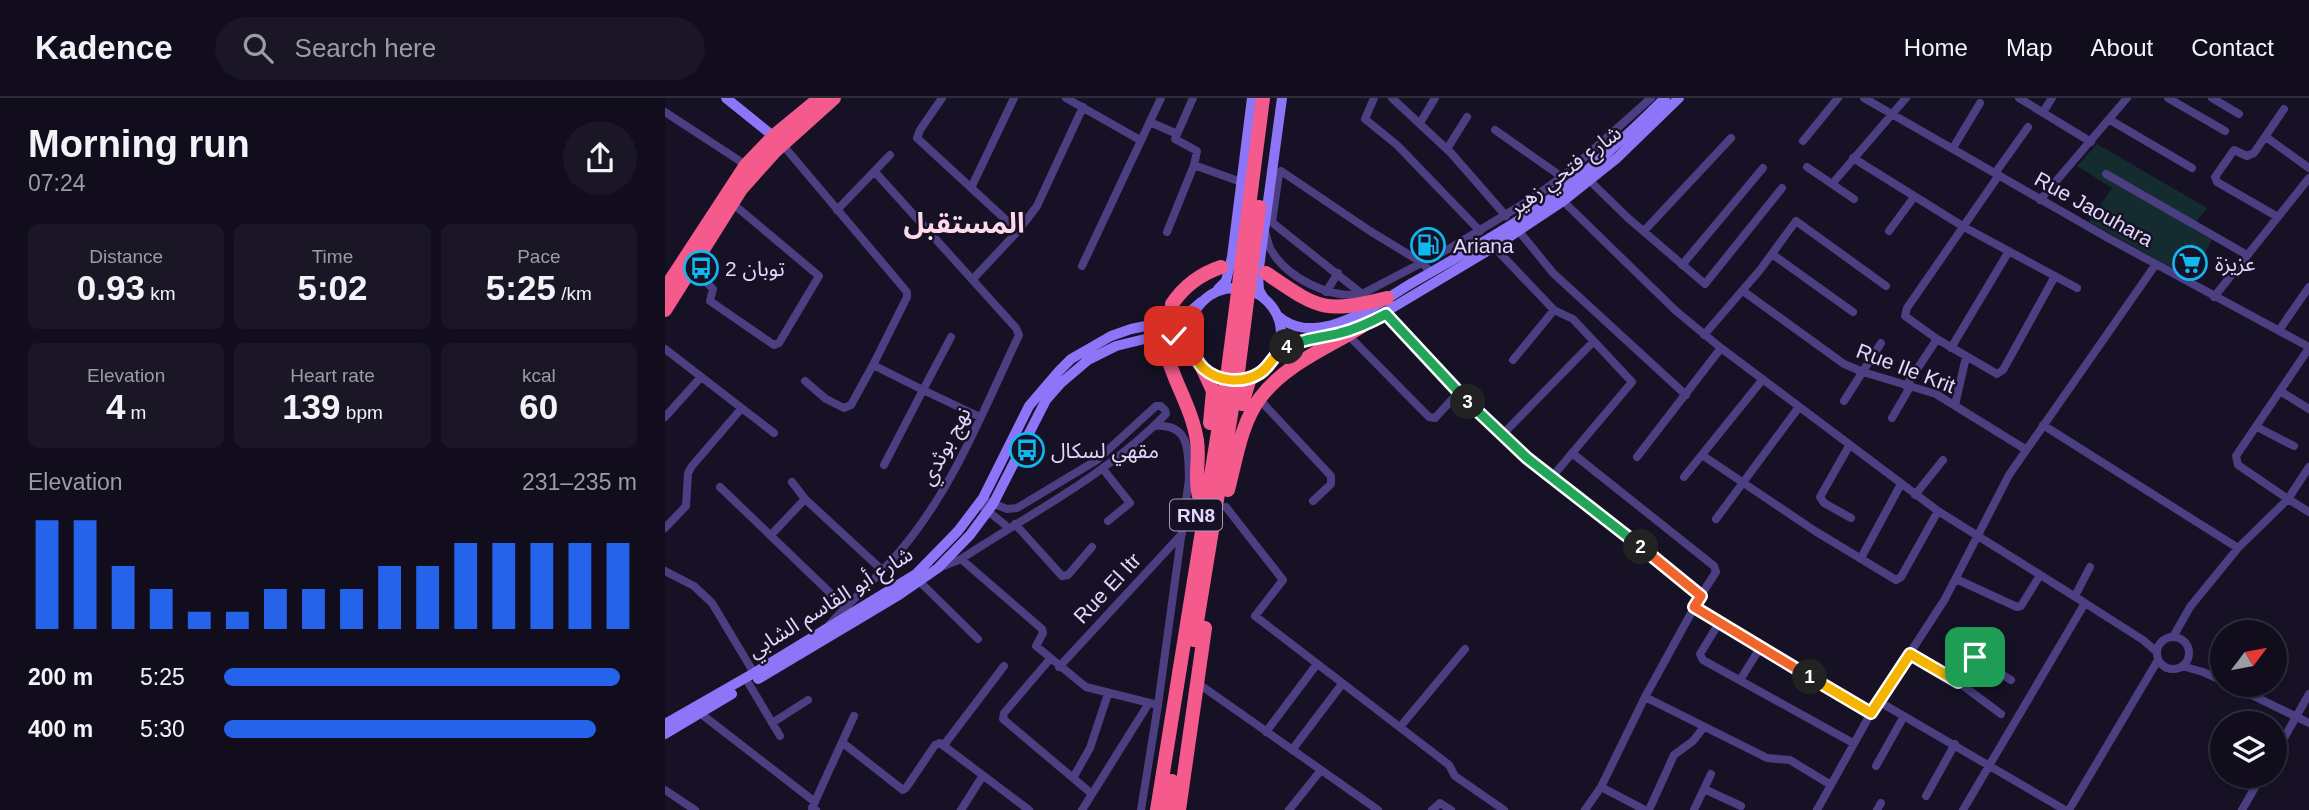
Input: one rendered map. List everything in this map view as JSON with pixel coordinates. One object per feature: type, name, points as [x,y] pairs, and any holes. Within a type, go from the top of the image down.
[{"type":"highway","points":[[665,310],[750,177],[778,140],[820,98]]},
{"type":"highway","points":[[665,289],[746,165],[834,98]]},
{"type":"highway","name":"RN8","points":[[1262,145],[1263,98]]},
{"type":"highway","name":"RN8","points":[[1168,810],[1228,370],[1262,145],[1273,98]]},
{"type":"highway","points":[[1172,304],[1194,279],[1221,267]]},
{"type":"highway","points":[[1266,273],[1310,302],[1321,306],[1342,308],[1387,298]]},
{"type":"highway","points":[[1228,490],[1241,438],[1259,399],[1289,370],[1362,326]]},
{"type":"highway","name":"RN8","points":[[1164,343],[1198,443],[1196,486],[1199,496]]},
{"type":"highway","name":"RN8","points":[[1151,810],[1213,404],[1213,391],[1202,367]]},
{"type":"highway","points":[[1179,810],[1196,682],[1243,396],[1250,378]]},
{"type":"highway","name":"RN8","points":[[1157,810],[1198,588]]},
{"type":"street","points":[[726,98],[778,140],[907,294],[873,365],[847,407],[841,407],[826,399],[805,381]]},
{"type":"street","points":[[942,98],[918,132],[917,138],[1018,231]]},
{"type":"street","points":[[971,188],[1014,98]]},
{"type":"street","points":[[1066,98],[1140,139]]},
{"type":"street","points":[[1082,266],[1161,98]]},
{"type":"street","points":[[1167,232],[1197,151],[1176,141],[1193,98]]},
{"type":"street","points":[[1252,98],[1232,257],[1226,281],[1205,298],[1193,312],[1189,324],[1191,348],[1202,367],[1223,379],[1250,378],[1267,367],[1278,351],[1281,339],[1278,316],[1263,297],[1258,282],[1282,98]]},
{"type":"street","points":[[1374,98],[1365,119],[1397,145],[1480,231]]},
{"type":"street","points":[[1392,98],[1447,149],[1506,216]]},
{"type":"street","points":[[1420,123],[1435,98]]},
{"type":"street","points":[[1265,231],[1271,249],[1280,261],[1311,285],[1326,292],[1350,296],[1362,294],[1506,216],[1562,177],[1651,98]]},
{"type":"street","name":"شارع فتحي زهير","points":[[1278,316],[1296,328],[1318,327],[1355,316],[1387,298],[1556,194],[1624,139],[1665,98]]},
{"type":"street","name":"شارع فتحي زهير","points":[[1278,351],[1302,340],[1338,334],[1362,326],[1494,247],[1563,201],[1638,139],[1679,98]]},
{"type":"street","points":[[1803,141],[1838,98]]},
{"type":"street","name":"Rue Jaouhara","points":[[1864,98],[2040,200],[2309,347]]},
{"type":"street","points":[[1832,184],[1906,98]]},
{"type":"street","points":[[2019,98],[2091,142]]},
{"type":"street","points":[[2043,112],[2052,98]]},
{"type":"street","points":[[2040,200],[2127,98]]},
{"type":"street","points":[[2168,98],[2225,131]]},
{"type":"street","points":[[2212,98],[2239,114]]},
{"type":"street","points":[[1953,148],[1980,103]]},
{"type":"street","points":[[875,172],[973,279],[1018,231],[1037,206],[1083,107]]},
{"type":"street","points":[[2278,217],[2215,180],[2216,174],[2232,151],[2237,150],[2249,157],[2284,109]]},
{"type":"street","points":[[665,112],[746,165]]},
{"type":"street","points":[[1447,149],[1467,117]]},
{"type":"street","points":[[2110,120],[2192,168]]},
{"type":"street","points":[[1150,122],[1177,134]]},
{"type":"street","points":[[2028,127],[1964,227],[1905,311],[1907,318],[1937,339],[1997,374],[2003,370],[2055,276]]},
{"type":"street","points":[[1495,131],[1562,177]]},
{"type":"street","points":[[2266,137],[2309,168]]},
{"type":"street","points":[[1644,231],[1731,138]]},
{"type":"street","points":[[837,210],[890,155]]},
{"type":"street","points":[[1853,158],[1964,227],[2077,288]]},
{"type":"street","points":[[1194,164],[1241,183]]},
{"type":"street","points":[[1807,167],[1854,200]]},
{"type":"street","points":[[1682,265],[1763,168]]},
{"type":"street","points":[[1362,294],[1272,222],[1281,172],[1421,262],[1431,272]]},
{"type":"street","points":[[2106,174],[2247,255]]},
{"type":"street","points":[[2214,297],[2309,178]]},
{"type":"street","points":[[1589,180],[1705,284],[1782,188]]},
{"type":"street","points":[[1889,231],[1914,197]]},
{"type":"street","points":[[1563,201],[1648,286],[1721,348],[1915,495],[1977,538],[2143,640],[2170,669]]},
{"type":"street","points":[[692,267],[713,289],[710,301],[774,345],[779,343],[819,276],[733,202]]},
{"type":"street","points":[[1705,335],[1772,254],[1793,222],[1798,221],[1886,286]]},
{"type":"street","points":[[1518,230],[1553,274],[1686,394]]},
{"type":"street","points":[[1494,247],[1554,310],[1573,319],[1632,382],[1552,477]]},
{"type":"street","points":[[1951,348],[2009,251]]},
{"type":"street","points":[[1772,254],[1853,312]]},
{"type":"street","points":[[1817,810],[1878,701],[1956,579],[2001,489],[2025,449],[2156,264]]},
{"type":"street","points":[[1326,292],[1338,273]]},
{"type":"street","name":"نهج بوثدي","points":[[850,615],[882,570],[922,522],[956,466],[1019,335],[1016,328],[973,279]]},
{"type":"street","points":[[2280,329],[2309,286]]},
{"type":"street","points":[[1205,298],[1223,289],[1237,287],[1251,290],[1263,297]]},
{"type":"street","name":"Rue Ile Krit","points":[[1743,291],[1836,359],[1863,372],[1931,392],[2025,449]]},
{"type":"street","name":"شارع أبو القاسم الشابي","points":[[665,734],[754,673],[916,574],[986,504],[1029,406],[1049,380],[1065,365],[1111,336],[1186,315],[1205,298]]},
{"type":"street","points":[[1513,360],[1554,310]]},
{"type":"street","points":[[1386,314],[1458,393],[1502,435],[1701,596]]},
{"type":"street","points":[[1348,335],[1429,417],[1435,418],[1458,393]]},
{"type":"street","name":"شارع أبو القاسم الشابي","points":[[665,724],[749,684],[850,615],[920,582],[938,568],[970,535],[1046,400],[1088,360],[1116,346],[1157,336],[1174,336],[1191,348]]},
{"type":"street","points":[[884,465],[951,337]]},
{"type":"street","points":[[1892,418],[1937,339]]},
{"type":"street","points":[[1502,435],[1593,342]]},
{"type":"street","points":[[1844,401],[1881,343]]},
{"type":"street","points":[[2309,347],[2238,452],[2236,460],[2255,477],[2309,512]]},
{"type":"street","points":[[1637,457],[1721,348]]},
{"type":"street","points":[[665,349],[774,433]]},
{"type":"street","points":[[1955,405],[1966,357]]},
{"type":"street","points":[[873,365],[980,417]]},
{"type":"street","points":[[665,416],[701,377]]},
{"type":"street","points":[[1684,477],[1763,379]]},
{"type":"street","points":[[2280,391],[2309,409]]},
{"type":"street","points":[[1259,399],[1331,476],[1331,484],[1313,501]]},
{"type":"street","points":[[938,568],[961,559],[1104,469],[1154,426],[1166,414],[1165,410],[1156,406],[1097,460],[1017,508],[1007,509],[986,504]]},
{"type":"street","points":[[1716,519],[1799,407]]},
{"type":"street","points":[[665,528],[686,506],[688,473],[692,466],[741,409]]},
{"type":"street","points":[[2043,425],[2238,548]]},
{"type":"street","points":[[1141,810],[1154,704],[1189,479],[1184,438],[1172,427],[1154,426]]},
{"type":"street","points":[[2257,427],[2294,446]]},
{"type":"street","points":[[1849,446],[1820,497],[1851,517]]},
{"type":"street","points":[[1572,453],[1714,566],[1716,572],[1645,697],[1601,787],[1585,810]]},
{"type":"street","points":[[1702,454],[1815,531],[1894,579],[1899,579],[1938,511]]},
{"type":"street","points":[[1915,495],[1943,460]]},
{"type":"street","points":[[2143,640],[2160,643],[2173,637],[2190,607],[2238,548],[2288,499],[2309,467]]},
{"type":"street","points":[[1104,469],[1130,503],[1108,522]]},
{"type":"street","points":[[792,482],[805,499],[882,570]]},
{"type":"street","points":[[1861,558],[1901,484]]},
{"type":"street","points":[[720,487],[850,615]]},
{"type":"street","points":[[771,535],[805,499]]},
{"type":"street","points":[[986,504],[1062,576],[1068,575],[1092,547]]},
{"type":"street","points":[[1226,507],[1283,580],[1255,616],[1450,765],[1455,776],[1503,810]]},
{"type":"street","name":"Rue El Itr","points":[[1059,667],[1182,534]]},
{"type":"street","points":[[961,559],[1042,629],[1043,633],[1036,646],[1059,667],[1086,687],[1154,704]]},
{"type":"street","points":[[2075,596],[2090,568]]},
{"type":"street","points":[[666,573],[694,586],[712,603],[754,673]]},
{"type":"street","points":[[1956,579],[2017,607],[2021,606],[2037,580]]},
{"type":"street","points":[[920,582],[978,639]]},
{"type":"street","points":[[1963,810],[2085,603]]},
{"type":"street","points":[[1694,607],[1871,713]]},
{"type":"street","points":[[1719,623],[1700,656],[1853,743]]},
{"type":"street","points":[[2181,625],[2189,656],[2203,672]]},
{"type":"street","points":[[2173,637],[2183,640]]},
{"type":"street","points":[[1878,701],[2067,810],[2148,679],[2160,643]]},
{"type":"street","points":[[1740,680],[1760,648]]},
{"type":"street","points":[[1400,727],[1465,649]]},
{"type":"street","points":[[1910,654],[1958,682],[2001,714]]},
{"type":"street","points":[[2182,666],[2189,656]]},
{"type":"street","points":[[1958,682],[1969,662],[1975,657],[2011,680]]},
{"type":"street","points":[[1049,659],[1002,716],[1093,794]]},
{"type":"street","points":[[1266,732],[1317,664]]},
{"type":"street","points":[[944,745],[1004,666]]},
{"type":"street","points":[[2148,679],[2182,666],[2210,675]]},
{"type":"street","points":[[1196,682],[1321,770],[1366,807],[1378,810]]},
{"type":"street","points":[[749,684],[780,736]]},
{"type":"street","points":[[1292,750],[1342,684]]},
{"type":"street","points":[[1073,778],[1087,756],[1108,694]]},
{"type":"street","points":[[2287,733],[2309,694]]},
{"type":"street","points":[[1645,697],[1770,760],[1790,760],[1831,785]]},
{"type":"street","points":[[2255,697],[2309,723]]},
{"type":"street","points":[[772,723],[808,700]]},
{"type":"street","points":[[1082,810],[1154,704]]},
{"type":"street","points":[[697,710],[815,806],[854,716]]},
{"type":"street","points":[[1875,766],[1905,716]]},
{"type":"street","points":[[1601,787],[1647,810],[1674,755],[1693,741],[1705,727]]},
{"type":"street","points":[[843,743],[903,790],[935,745],[940,743],[1029,810]]},
{"type":"street","points":[[1926,796],[1955,744]]},
{"type":"street","points":[[1289,810],[1321,770]]},
{"type":"street","points":[[1694,810],[1711,774]]},
{"type":"street","points":[[961,810],[982,777]]},
{"type":"street","points":[[2242,810],[2255,788]]},
{"type":"street","points":[[1704,789],[1741,806]]},
{"type":"street","points":[[665,790],[695,810]]},
{"type":"street","points":[[1432,810],[1440,803],[1451,810]]},
{"type":"green space","points":[[2097,144],[2207,208],[2191,228],[2212,240],[2191,278],[2089,222],[2112,188],[2077,166]]},
{"type":"tunnel","points":[[1164,343],[1167,315],[1172,304]]},
{"type":"place","name":"Ariana","points":[[1428,245]]},
{"type":"place","name":"عزيزة","points":[[2190,263]]},
{"type":"place","name":"توبان 2","points":[[701,268]]},
{"type":"place","name":"مقهي لسكال","points":[[1027,450]]},
{"type":"district","name":"المستقبل","points":[[964,223]]},
{"type":"route","points":[[1174,336],[1191,348],[1202,367],[1223,379],[1237,380],[1259,373],[1267,367],[1278,351],[1296,342],[1338,334],[1386,314],[1458,393],[1527,458],[1701,596],[1694,607],[1871,713],[1910,654],[1958,682],[1971,659],[1975,657]]}]
